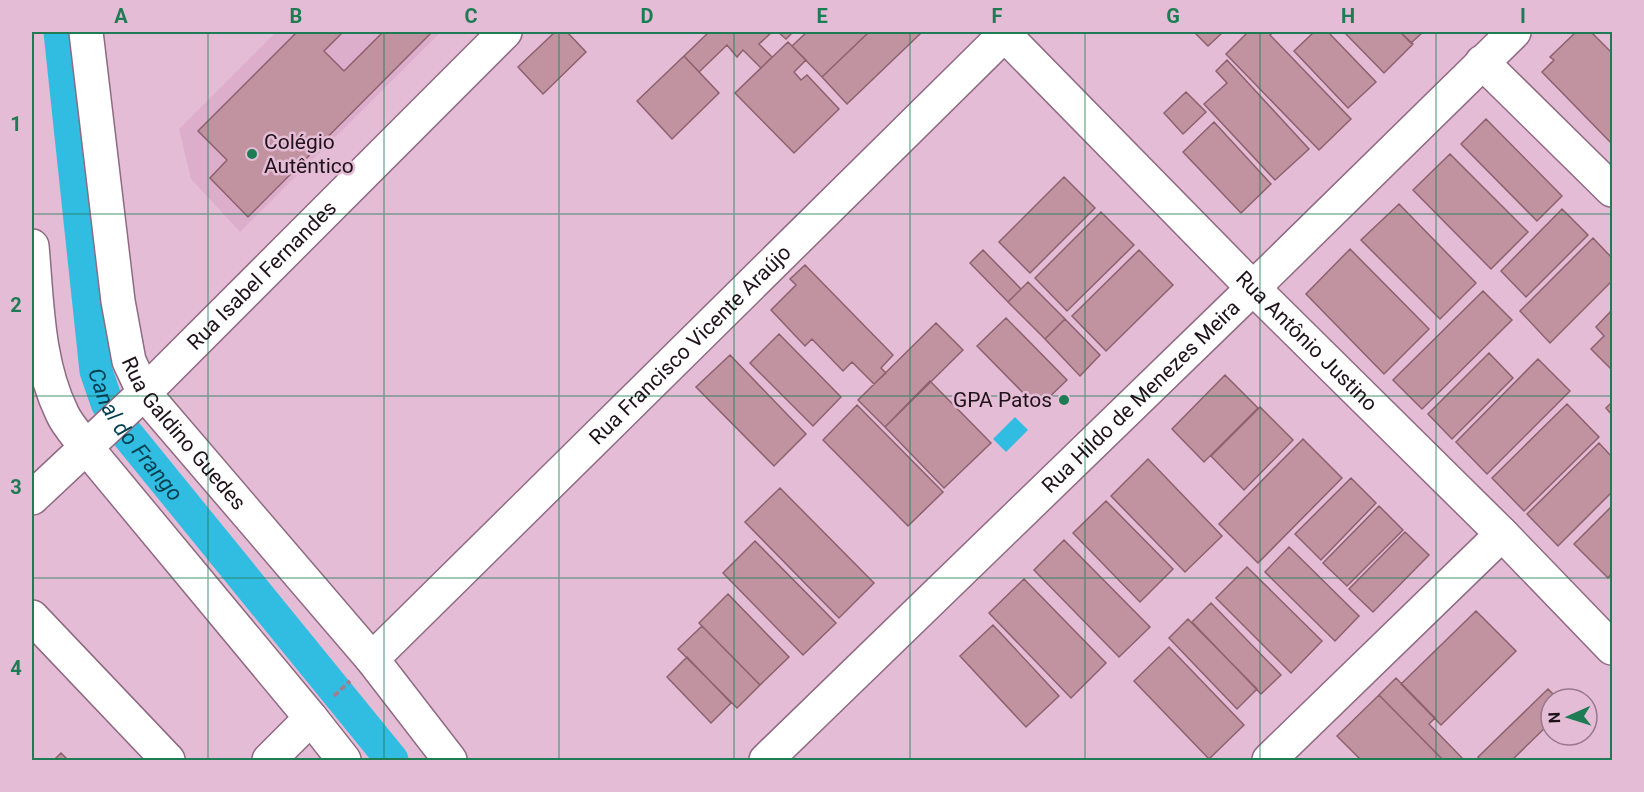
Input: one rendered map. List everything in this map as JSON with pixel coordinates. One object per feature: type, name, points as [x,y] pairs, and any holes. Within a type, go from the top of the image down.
[{"type":"street","name":"Rua Galdino Guedes","points":[[86,32],[118,301],[129,361],[144,393],[372,660],[450,760]]},
{"type":"street","name":"Rua Isabel Fernandes","points":[[32,498],[144,393],[505,32]]},
{"type":"street","name":"Rua Antônio Justino","points":[[1005,32],[1253,288],[1609,638]]},
{"type":"street","name":"Rua Francisco Vicente Araújo","points":[[372,660],[1005,32]]},
{"type":"street","name":"Rua Hildo de Menezes Meira","points":[[766,760],[1514,32]]},
{"type":"street","points":[[1482,62],[1612,190]]},
{"type":"street","points":[[32,246],[43,351],[52,388],[62,415],[344,760]]},
{"type":"street","points":[[1269,760],[1502,534]]},
{"type":"street","points":[[32,617],[168,760]]},
{"type":"street","points":[[269,760],[311,718]]},
{"type":"path","points":[[311,718],[372,660]]},
{"type":"shaded area","name":"Colégio Autêntico","points":[[276,32],[441,32],[240,232],[191,179],[179,129]]},
{"type":"water","points":[[1015,417],[1028,430],[1006,452],[993,439]]},
{"type":"building","name":"Colégio Autêntico","points":[[297,32],[343,32],[324,51],[344,71],[383,32],[432,32],[248,217],[210,178],[227,160],[198,131]]},
{"type":"building","points":[[555,32],[567,32],[586,52],[543,94],[518,67]]},
{"type":"building","points":[[709,32],[772,32],[759,44],[772,57],[761,68],[743,50],[737,57],[727,45],[699,72],[684,56]]},
{"type":"building","points":[[778,32],[793,32],[786,39]]},
{"type":"building","points":[[807,32],[869,32],[822,77],[792,46]]},
{"type":"building","points":[[869,32],[918,32],[920,34],[847,104],[822,77]]},
{"type":"building","points":[[1194,32],[1223,32],[1208,46]]},
{"type":"building","points":[[1248,32],[1274,32],[1270,35],[1351,119],[1319,150],[1226,54]]},
{"type":"building","points":[[1314,32],[1328,32],[1376,82],[1348,108],[1294,51]]},
{"type":"building","points":[[1344,32],[1400,32],[1413,44],[1384,73]]},
{"type":"building","points":[[1400,32],[1423,32],[1411,43]]},
{"type":"building","points":[[1576,32],[1591,32],[1612,53],[1612,144],[1542,72],[1554,60],[1550,57]]},
{"type":"building","points":[[788,42],[806,60],[794,72],[801,80],[807,75],[839,109],[794,153],[735,93]]},
{"type":"building","points":[[684,56],[719,93],[672,139],[637,101]]},
{"type":"building","points":[[1227,60],[1309,149],[1275,180],[1204,104],[1227,83],[1216,71]]},
{"type":"building","points":[[1186,92],[1206,112],[1183,134],[1164,113]]},
{"type":"building","points":[[1486,119],[1562,196],[1537,221],[1461,144]]},
{"type":"building","points":[[1214,122],[1271,184],[1241,213],[1183,152]]},
{"type":"building","points":[[1450,154],[1528,232],[1491,269],[1413,190]]},
{"type":"building","points":[[1064,177],[1095,208],[1030,273],[999,242]]},
{"type":"building","points":[[1399,204],[1476,283],[1440,319],[1361,240]]},
{"type":"building","points":[[1562,209],[1588,235],[1526,297],[1501,271]]},
{"type":"building","points":[[1101,212],[1134,245],[1067,311],[1035,278]]},
{"type":"building","points":[[1593,238],[1612,258],[1612,281],[1550,343],[1520,311]]},
{"type":"building","points":[[1350,249],[1429,329],[1384,374],[1306,294]]},
{"type":"building","points":[[983,250],[1021,289],[1008,302],[970,263]]},
{"type":"building","points":[[1139,250],[1173,285],[1106,351],[1072,316]]},
{"type":"building","points":[[805,265],[893,355],[881,368],[886,373],[874,384],[852,362],[843,371],[812,339],[805,346],[771,310],[796,285],[790,279]]},
{"type":"building","points":[[1028,282],[1065,319],[1045,339],[1008,302]]},
{"type":"building","points":[[1483,291],[1512,320],[1422,409],[1393,380]]},
{"type":"building","points":[[1612,310],[1612,370],[1591,349],[1604,336],[1596,327]]},
{"type":"building","points":[[1006,318],[1067,380],[1038,408],[977,346]]},
{"type":"building","points":[[1065,319],[1100,355],[1080,376],[1045,339]]},
{"type":"building","points":[[936,323],[963,350],[885,427],[858,400]]},
{"type":"building","points":[[779,334],[841,397],[813,426],[750,363]]},
{"type":"building","points":[[1489,353],[1513,378],[1452,439],[1428,414]]},
{"type":"building","points":[[730,355],[806,434],[774,466],[696,387]]},
{"type":"building","points":[[1538,359],[1570,391],[1487,474],[1456,442]]},
{"type":"building","points":[[1225,375],[1258,408],[1204,462],[1172,429]]},
{"type":"building","points":[[930,381],[991,443],[944,488],[885,427]]},
{"type":"building","points":[[1612,402],[1612,415],[1606,408]]},
{"type":"building","points":[[1567,404],[1599,437],[1524,511],[1492,478]]},
{"type":"building","points":[[857,405],[943,492],[908,526],[823,440]]},
{"type":"building","points":[[1260,407],[1293,440],[1244,490],[1211,456]]},
{"type":"building","points":[[1303,439],[1342,478],[1258,563],[1219,524]]},
{"type":"building","points":[[1599,443],[1612,457],[1612,492],[1558,546],[1527,514]]},
{"type":"building","points":[[1148,459],[1222,536],[1185,572],[1111,496]]},
{"type":"building","points":[[1351,478],[1376,503],[1321,560],[1295,534]]},
{"type":"building","points":[[780,488],[874,583],[839,618],[745,522]]},
{"type":"building","points":[[1106,501],[1173,569],[1140,602],[1073,533]]},
{"type":"building","points":[[1379,506],[1403,530],[1347,586],[1323,563]]},
{"type":"building","points":[[1612,506],[1612,573],[1608,578],[1574,544]]},
{"type":"building","points":[[1405,532],[1429,555],[1373,612],[1349,589]]},
{"type":"building","points":[[1064,540],[1150,627],[1119,657],[1034,570]]},
{"type":"building","points":[[755,541],[836,623],[803,655],[723,573]]},
{"type":"building","points":[[1289,547],[1359,616],[1335,641],[1265,572]]},
{"type":"building","points":[[1247,567],[1322,641],[1291,673],[1216,598]]},
{"type":"building","points":[[1024,579],[1106,663],[1071,698],[989,613]]},
{"type":"building","points":[[728,594],[789,657],[760,685],[699,623]]},
{"type":"building","points":[[1211,603],[1281,675],[1261,694],[1192,622]]},
{"type":"building","points":[[1476,611],[1516,651],[1441,725],[1401,684]]},
{"type":"building","points":[[1188,619],[1257,689],[1237,709],[1169,638]]},
{"type":"building","points":[[993,625],[1059,696],[1026,727],[960,656]]},
{"type":"building","points":[[702,626],[760,685],[737,708],[678,649]]},
{"type":"building","points":[[1169,647],[1244,725],[1209,759],[1134,681]]},
{"type":"building","points":[[687,657],[731,703],[711,723],[667,677]]},
{"type":"building","points":[[1396,678],[1435,718],[1429,724],[1464,760],[1443,760],[1379,695]]},
{"type":"building","points":[[1379,695],[1443,760],[1361,760],[1337,736]]},
{"type":"building","points":[[1539,698],[1539,734],[1512,760],[1481,760],[1478,757]]},
{"type":"building","points":[[61,753],[68,760],[54,760]]},
{"type":"waterway","name":"Canal do Frango","points":[[60,32],[96,371],[107,403],[122,428],[392,760]]},
{"type":"place","name":"Colégio Autêntico","points":[[252,154]]},
{"type":"place","name":"GPA Patos","points":[[1064,400]]}]
